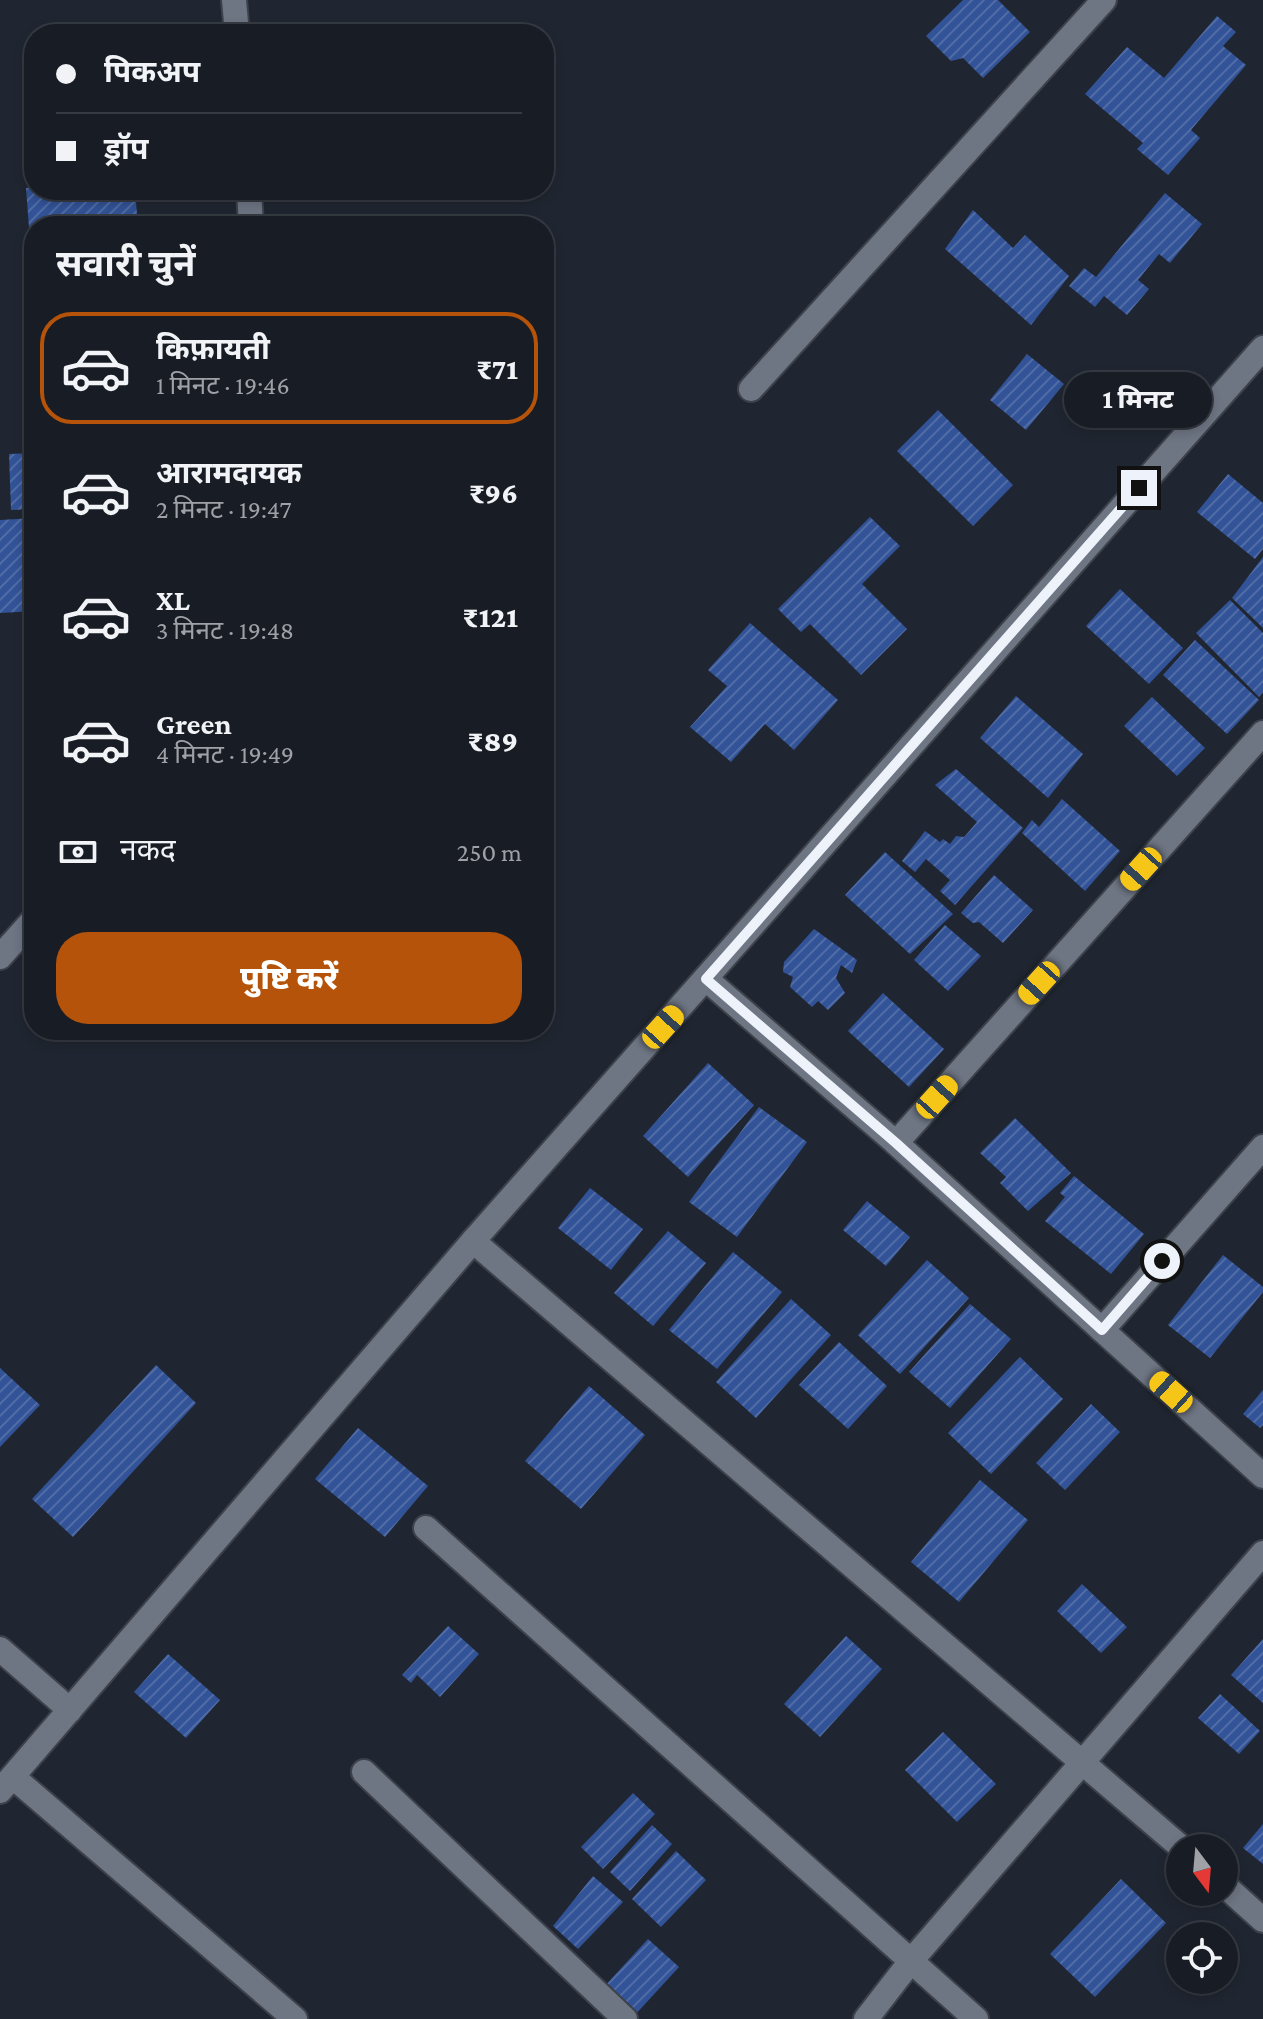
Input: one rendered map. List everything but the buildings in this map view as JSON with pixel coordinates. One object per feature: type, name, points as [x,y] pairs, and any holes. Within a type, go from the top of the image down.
[{"type":"street","points":[[234,0],[236,24]]},
{"type":"street","points":[[751,389],[1104,0]]},
{"type":"street","points":[[295,2019],[6,1784],[473,1241],[1263,348]]},
{"type":"street","points":[[896,1143],[1263,733]]},
{"type":"street","points":[[0,957],[24,930]]},
{"type":"street","points":[[706,979],[896,1143],[1263,1476]]},
{"type":"street","points":[[1102,1330],[1263,1147]]},
{"type":"street","points":[[473,1241],[1085,1761],[1166,1834]]},
{"type":"street","points":[[426,1528],[976,2019]]},
{"type":"street","points":[[866,2019],[911,1961],[1263,1553]]},
{"type":"street","points":[[0,1649],[70,1710]]},
{"type":"street","points":[[364,1772],[625,2019]]},
{"type":"street","points":[[1238,1898],[1263,1920]]},
{"type":"route","points":[[1139,488],[706,979],[896,1143],[1102,1330],[1162,1261]]}]
